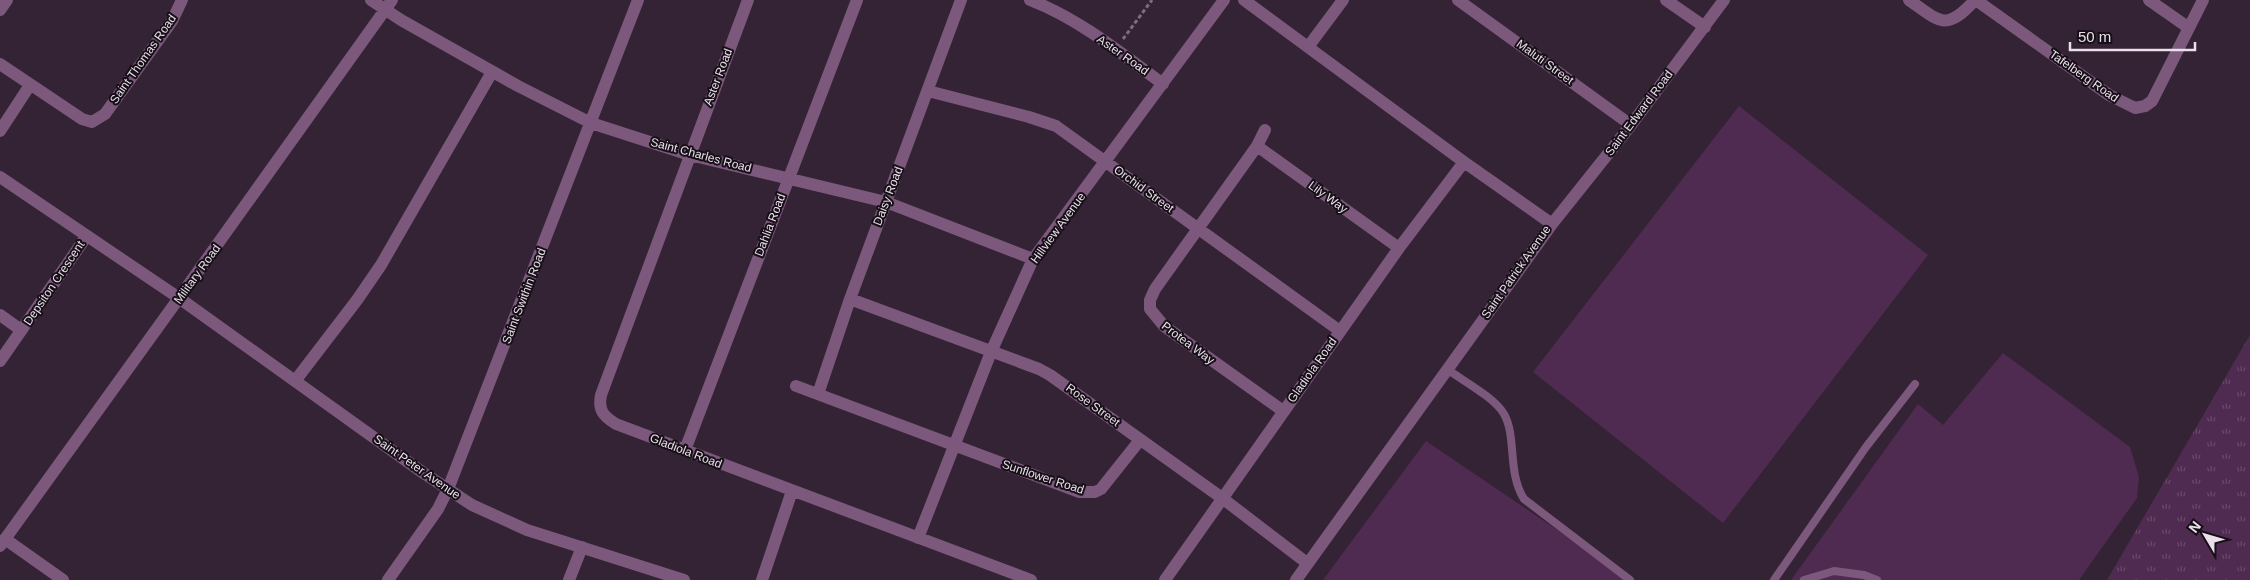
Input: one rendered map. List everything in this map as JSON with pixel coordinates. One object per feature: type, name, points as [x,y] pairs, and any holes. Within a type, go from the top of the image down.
[{"type":"street","points":[[0,10],[7,0]]},
{"type":"street","name":"Saint Thomas Road","points":[[0,64],[82,120],[92,122],[105,114],[172,21],[182,0]]},
{"type":"street","name":"Saint Charles Road","points":[[370,0],[389,5],[492,72],[591,123],[689,154],[886,202],[1033,259]]},
{"type":"street","name":"Saint Swithin Road","points":[[388,580],[438,509],[448,489],[638,0]]},
{"type":"street","name":"Aster Road","points":[[689,154],[748,0]]},
{"type":"street","name":"Dahlia Road","points":[[685,450],[857,0]]},
{"type":"street","name":"Daisy Road","points":[[818,394],[850,299],[961,0]]},
{"type":"street","name":"Aster Road","points":[[1030,0],[1056,11],[1115,49],[1163,84]]},
{"type":"street","name":"Hillview Avenue","points":[[918,538],[991,352],[1033,259],[1224,0]]},
{"type":"street","name":"Saint Patrick Avenue","points":[[1244,0],[1464,162],[1552,224],[1296,580]]},
{"type":"street","points":[[1308,47],[1343,0]]},
{"type":"street","name":"Maluti Street","points":[[1458,0],[1631,125]]},
{"type":"street","points":[[1666,0],[1704,27]]},
{"type":"street","name":"Saint Edward Road","points":[[1552,224],[1631,125],[1724,0]]},
{"type":"street","points":[[1909,0],[1943,22],[1951,21],[1962,14],[1975,0]]},
{"type":"street","name":"Tafelberg Road","points":[[1975,0],[2109,95],[2135,108],[2145,106],[2152,100],[2203,0]]},
{"type":"street","points":[[2149,0],[2189,28]]},
{"type":"street","name":"Military Road","points":[[3,542],[389,5]]},
{"type":"street","points":[[295,381],[357,300],[381,265],[492,72]]},
{"type":"street","points":[[0,131],[30,84]]},
{"type":"street","name":"Orchid Street","points":[[928,91],[1044,121],[1068,134],[1340,331]]},
{"type":"street","points":[[1198,228],[1257,146],[1265,130]]},
{"type":"street","name":"Lily Way","points":[[1257,146],[1399,248]]},
{"type":"street","name":"Gladiola Road","points":[[689,154],[599,404],[601,412],[616,424],[1030,580]]},
{"type":"street","name":"Gladiola Road","points":[[1165,580],[1399,248],[1464,162]]},
{"type":"street","name":"Depsiton Crescent","points":[[0,177],[179,298]]},
{"type":"street","name":"Protea Way","points":[[1198,228],[1155,289],[1150,300],[1150,309],[1164,326],[1283,411]]},
{"type":"street","name":"Depsiton Crescent","points":[[2,354],[22,330],[86,236]]},
{"type":"street","name":"Saint Peter Avenue","points":[[179,298],[472,505],[527,530],[684,580]]},
{"type":"street","name":"Rose Street","points":[[850,299],[1050,375],[1222,498],[1307,564]]},
{"type":"street","name":"Depsiton Crescent","points":[[0,315],[22,330]]},
{"type":"street","points":[[796,386],[953,446]]},
{"type":"street","name":"Sunflower Road","points":[[953,446],[1079,492],[1088,493],[1101,489],[1108,482],[1140,440]]},
{"type":"street","points":[[762,580],[792,491]]},
{"type":"street","points":[[3,542],[63,580]]},
{"type":"street","points":[[569,580],[582,547]]},
{"type":"lane","points":[[1447,369],[1493,402],[1505,415],[1508,424],[1514,475],[1518,490],[1524,499],[1630,580]]},
{"type":"lane","points":[[1774,580],[1866,446],[1915,384]]},
{"type":"lane","points":[[1804,580],[1834,571],[1864,575],[1877,580]]},
{"type":"path","points":[[1115,49],[1152,0]]},
{"type":"green space","points":[[1739,106],[1928,255],[1723,523],[1533,372]]},
{"type":"green space","points":[[2250,335],[2250,580],[2107,580]]},
{"type":"green space","points":[[2003,353],[2130,447],[2139,477],[2137,498],[2079,580],[1791,580],[1918,404],[1943,425]]},
{"type":"green space","points":[[1426,441],[1631,580],[1323,580]]}]
